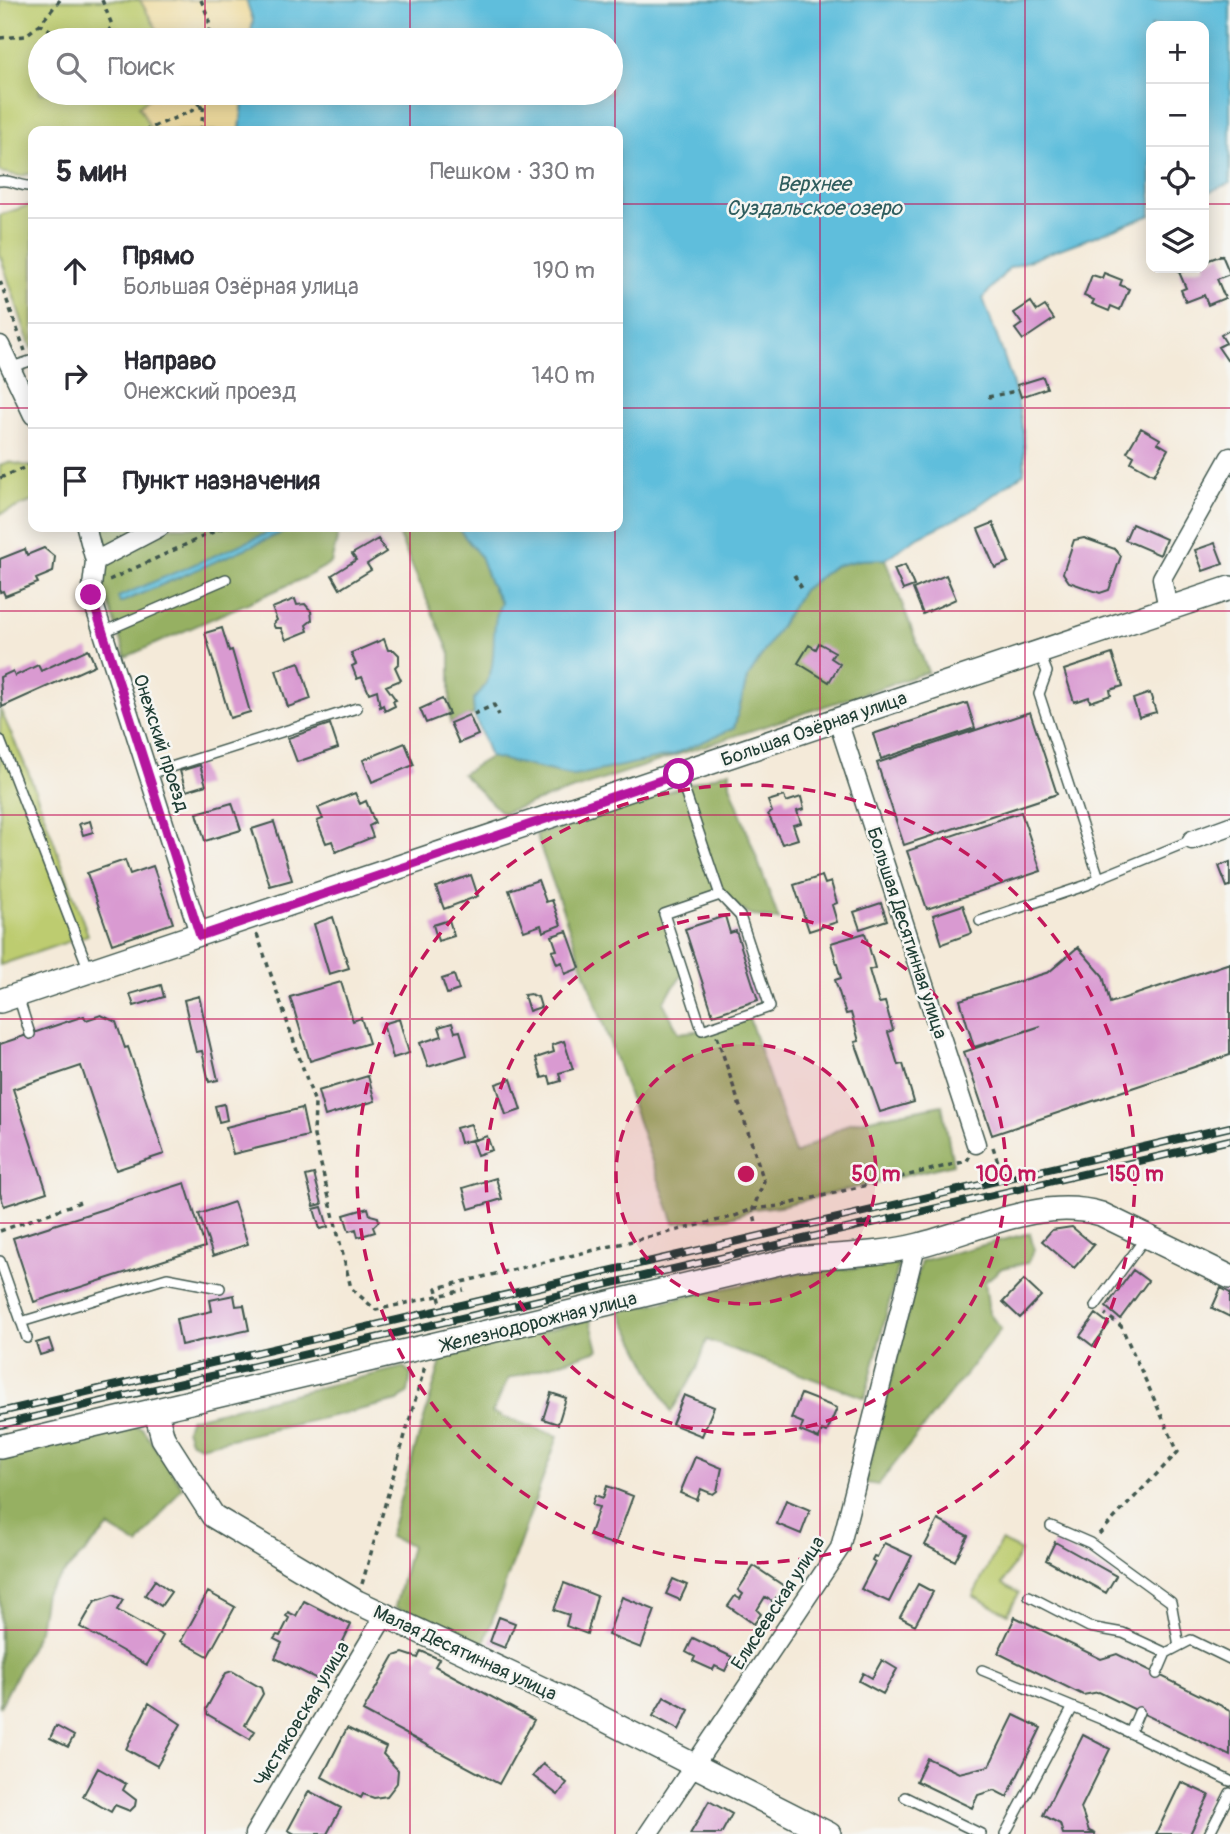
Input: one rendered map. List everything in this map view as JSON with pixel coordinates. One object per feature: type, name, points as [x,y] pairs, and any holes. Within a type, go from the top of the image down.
[{"type":"street","points":[[0,345],[28,405]]},
{"type":"street","points":[[1168,610],[1162,578],[1230,457]]},
{"type":"street","points":[[87,532],[95,561],[150,532]]},
{"type":"street","name":"Онежский проезд","points":[[95,561],[91,595],[200,936]]},
{"type":"street","name":"Большая Озёрная улица","points":[[9,998],[1230,589]]},
{"type":"street","name":"Большая Десятинная улица","points":[[838,721],[984,1145]]},
{"type":"street","points":[[1192,840],[1230,826]]},
{"type":"street","name":"Железнодорожная улица","points":[[0,1447],[796,1259],[916,1246],[1030,1213],[1079,1208],[1146,1236]]},
{"type":"street","points":[[1146,1236],[1230,1277]]},
{"type":"street","name":"Елисеевская улица","points":[[648,1834],[695,1768],[840,1548],[916,1246]]},
{"type":"street","name":"Малая Десятинная улица","points":[[156,1412],[163,1438],[213,1517],[357,1602],[564,1699],[829,1834]]},
{"type":"street","points":[[129,1418],[142,1421],[163,1438]]},
{"type":"street","name":"Чистяковская улица","points":[[254,1834],[385,1615]]},
{"type":"lane","points":[[0,181],[6,180],[28,187]]},
{"type":"lane","points":[[9,368],[28,362]]},
{"type":"lane","points":[[103,632],[226,579]]},
{"type":"lane","points":[[1040,653],[1047,672],[1039,694],[1099,878]]},
{"type":"lane","points":[[149,774],[357,708]]},
{"type":"lane","points":[[0,740],[90,971]]},
{"type":"lane","points":[[679,774],[720,895],[740,916],[769,1007],[702,1030],[664,914],[720,895]]},
{"type":"lane","points":[[980,921],[1087,885],[1192,840]]},
{"type":"lane","points":[[9,998],[30,1034]]},
{"type":"lane","points":[[1095,1306],[1146,1236]]},
{"type":"lane","points":[[0,1261],[27,1338]]},
{"type":"lane","points":[[21,1322],[167,1278],[220,1288]]},
{"type":"lane","points":[[1051,1526],[1090,1544],[1171,1602],[1179,1646]]},
{"type":"lane","points":[[1029,1596],[1089,1627],[1123,1633],[1166,1653]]},
{"type":"lane","points":[[1157,1674],[1166,1653],[1191,1640],[1230,1659]]},
{"type":"lane","points":[[982,1670],[1130,1733],[1230,1781]]},
{"type":"lane","points":[[1005,1834],[1072,1709]]},
{"type":"lane","points":[[1130,1733],[1139,1712]]},
{"type":"lane","points":[[1209,1834],[1230,1793]]},
{"type":"lane","points":[[905,1797],[981,1834]]},
{"type":"path","points":[[35,28],[60,0]]},
{"type":"path","points":[[102,0],[112,25],[110,28]]},
{"type":"path","points":[[201,0],[209,19],[209,28]]},
{"type":"path","points":[[40,24],[46,28]]},
{"type":"path","points":[[0,38],[24,36],[28,33]]},
{"type":"path","points":[[156,126],[203,106],[201,126]]},
{"type":"path","points":[[0,281],[28,353]]},
{"type":"path","points":[[988,397],[1016,391]]},
{"type":"path","points":[[0,478],[28,466]]},
{"type":"path","points":[[91,595],[117,574],[213,532]]},
{"type":"path","points":[[794,575],[803,590]]},
{"type":"path","points":[[474,714],[494,705],[499,715]]},
{"type":"path","points":[[252,918],[315,1103],[314,1136],[351,1288],[376,1310],[464,1290]]},
{"type":"path","points":[[714,1026],[764,1181],[753,1209],[757,1223]]},
{"type":"path","points":[[446,1329],[437,1288],[718,1220],[753,1209],[780,1206],[967,1161],[984,1145],[1000,1168]]},
{"type":"path","points":[[0,1231],[83,1201]]},
{"type":"path","points":[[1090,1544],[1178,1452],[1121,1326],[1095,1306]]},
{"type":"path","points":[[357,1602],[426,1363]]},
{"type":"green space","points":[[0,0],[140,0],[156,28],[28,28],[28,105],[140,105],[149,126],[28,126],[28,174],[20,176],[0,172]]},
{"type":"green space","points":[[28,206],[28,339],[0,255],[0,215]]},
{"type":"green space","points":[[8,462],[28,466],[28,503],[0,514],[0,465]]},
{"type":"green space","points":[[94,532],[269,532],[119,597],[120,603],[283,532],[339,532],[331,563],[306,577],[126,657],[105,593]]},
{"type":"green space","points":[[397,532],[461,532],[480,556],[501,603],[496,619],[494,661],[486,682],[473,700],[474,714],[450,723],[450,653]]},
{"type":"green space","points":[[885,559],[928,672],[502,813],[462,774],[490,757],[574,776],[735,725],[747,679],[803,590],[834,566],[860,560]]},
{"type":"green space","points":[[0,709],[29,774],[88,935],[0,965]]},
{"type":"green space","points":[[730,771],[730,784],[779,920],[750,915],[720,895],[664,914],[683,974],[663,1002],[679,1033],[702,1030],[748,1015],[795,1154],[849,1123],[942,1105],[953,1164],[780,1206],[753,1209],[732,1217],[674,1223],[536,835]]},
{"type":"green space","points":[[1030,1233],[1034,1250],[1028,1263],[1002,1268],[985,1282],[989,1313],[1001,1329],[878,1485],[865,1483],[921,1261]]},
{"type":"green space","points":[[899,1264],[865,1398],[707,1340],[697,1369],[671,1412],[620,1311],[791,1274]]},
{"type":"green space","points":[[590,1319],[598,1350],[508,1379],[492,1413],[558,1436],[482,1649],[395,1607],[411,1545],[389,1537],[442,1358]]},
{"type":"green space","points":[[404,1367],[411,1374],[408,1392],[398,1401],[200,1446],[190,1441],[186,1429],[189,1419]]},
{"type":"green space","points":[[126,1424],[142,1428],[182,1487],[138,1545],[109,1527],[45,1593],[39,1630],[0,1707],[0,1453]]},
{"type":"green space","points":[[1001,1541],[1021,1551],[1003,1584],[1019,1593],[1008,1614],[973,1596]]},
{"type":"sand","points":[[140,0],[246,0],[253,20],[252,28],[156,28]]},
{"type":"sand","points":[[243,105],[241,126],[149,126],[139,106]]},
{"type":"water","name":"Верхнее Суздальское озеро","points":[[246,0],[1230,0],[1230,183],[1209,192],[1209,21],[1146,21],[1146,217],[1009,268],[983,298],[1013,384],[1023,428],[1024,473],[968,513],[916,538],[885,559],[860,560],[834,566],[803,590],[747,679],[734,728],[673,755],[574,776],[490,757],[474,714],[473,700],[489,677],[501,603],[480,556],[461,532],[623,532],[623,126],[241,126],[243,105],[623,105],[623,28],[252,28],[253,20]]},
{"type":"water","points":[[269,532],[283,532],[120,603],[118,597]]},
{"type":"building","points":[[1222,255],[1230,274],[1217,279],[1225,298],[1208,305],[1204,295],[1186,302],[1181,290],[1186,288],[1179,273],[1209,273],[1209,260]]},
{"type":"building","points":[[1104,273],[1122,280],[1120,285],[1129,289],[1120,310],[1111,306],[1109,311],[1092,304],[1094,300],[1084,296],[1092,275],[1102,278]]},
{"type":"building","points":[[1031,302],[1037,311],[1045,306],[1054,319],[1023,340],[1015,329],[1022,324],[1014,313]]},
{"type":"building","points":[[1230,330],[1230,358],[1227,360],[1218,347],[1226,343],[1221,335]]},
{"type":"building","points":[[1043,377],[1047,388],[1021,397],[1017,385]]},
{"type":"building","points":[[1141,428],[1160,439],[1158,443],[1168,449],[1154,475],[1131,462],[1134,456],[1127,452]]},
{"type":"building","points":[[993,523],[1009,562],[995,568],[978,529]]},
{"type":"building","points":[[1132,524],[1166,539],[1160,555],[1125,540]]},
{"type":"building","points":[[1084,538],[1115,549],[1121,556],[1109,590],[1100,593],[1069,582],[1063,573],[1074,540]]},
{"type":"building","points":[[378,539],[386,552],[367,564],[371,570],[340,589],[332,575],[356,560],[352,554]]},
{"type":"building","points":[[1215,543],[1223,564],[1203,571],[1195,550]]},
{"type":"building","points":[[44,548],[55,557],[53,572],[36,579],[38,583],[5,596],[3,591],[0,592],[0,559],[25,549],[27,555]]},
{"type":"building","points":[[905,565],[914,586],[903,590],[894,569]]},
{"type":"building","points":[[946,575],[956,599],[923,614],[913,589]]},
{"type":"building","points":[[295,599],[297,605],[305,604],[311,611],[312,620],[306,625],[308,631],[286,640],[281,628],[275,628],[273,624],[277,620],[272,608]]},
{"type":"building","points":[[222,628],[229,651],[232,650],[250,712],[230,718],[205,633]]},
{"type":"building","points":[[384,639],[388,650],[394,650],[399,655],[399,663],[395,667],[401,680],[386,686],[396,700],[393,701],[395,706],[385,711],[383,705],[380,707],[377,690],[369,693],[362,677],[357,679],[352,666],[356,664],[351,653]]},
{"type":"building","points":[[819,643],[835,652],[831,658],[840,664],[829,682],[798,663],[809,645],[816,649]]},
{"type":"building","points":[[88,649],[95,665],[2,707],[0,677],[13,671],[15,676],[38,665],[41,671]]},
{"type":"building","points":[[1112,654],[1123,686],[1110,690],[1111,695],[1090,702],[1089,697],[1074,702],[1064,670]]},
{"type":"building","points":[[299,662],[311,699],[288,707],[276,670]]},
{"type":"building","points":[[1150,693],[1156,712],[1139,717],[1133,699]]},
{"type":"building","points":[[442,699],[449,714],[426,723],[420,709]]},
{"type":"building","points":[[967,703],[975,728],[881,759],[873,734]]},
{"type":"building","points":[[1030,712],[1057,794],[904,845],[877,763]]},
{"type":"building","points":[[469,715],[478,735],[459,743],[450,723]]},
{"type":"building","points":[[330,724],[338,748],[297,762],[288,738]]},
{"type":"building","points":[[405,743],[414,765],[372,782],[363,760]]},
{"type":"building","points":[[200,765],[206,785],[186,791],[180,771]]},
{"type":"building","points":[[355,793],[360,804],[366,801],[375,823],[369,826],[373,837],[336,852],[332,841],[326,843],[317,821],[323,819],[318,808]]},
{"type":"building","points":[[784,796],[786,802],[801,797],[804,809],[797,811],[801,823],[793,825],[798,839],[782,844],[768,814],[772,812],[768,801]]},
{"type":"building","points":[[232,803],[241,830],[205,841],[197,813]]},
{"type":"building","points":[[1021,812],[1041,871],[927,909],[907,851]]},
{"type":"building","points":[[90,821],[93,832],[83,835],[79,824]]},
{"type":"building","points":[[274,822],[292,880],[270,886],[252,829]]},
{"type":"building","points":[[125,860],[130,874],[153,866],[173,923],[112,944],[87,873]]},
{"type":"building","points":[[1230,862],[1230,886],[1227,887],[1219,866]]},
{"type":"building","points":[[471,875],[478,896],[444,909],[436,887]]},
{"type":"building","points":[[822,876],[825,884],[831,882],[837,903],[832,905],[837,922],[809,931],[794,885]]},
{"type":"building","points":[[538,880],[546,902],[552,900],[561,925],[543,932],[541,925],[524,931],[509,890]]},
{"type":"building","points":[[881,903],[887,920],[860,929],[854,912]]},
{"type":"building","points":[[963,905],[972,933],[942,944],[933,915]]},
{"type":"building","points":[[725,916],[730,933],[736,931],[758,1000],[713,1015],[685,929]]},
{"type":"building","points":[[333,917],[349,968],[329,974],[314,924]]},
{"type":"building","points":[[449,920],[454,936],[438,941],[433,925]]},
{"type":"building","points":[[567,931],[580,968],[565,974],[562,962],[557,964],[552,951],[557,950],[552,936]]},
{"type":"building","points":[[865,933],[875,968],[869,970],[879,1003],[885,1002],[893,1030],[888,1032],[898,1065],[903,1064],[914,1102],[880,1112],[855,1042],[859,1041],[851,1013],[846,1014],[835,980],[841,978],[831,943]]},
{"type":"building","points":[[1078,947],[1103,976],[1110,1003],[1230,963],[1230,1055],[992,1135],[964,1052],[1041,1026],[974,1047],[960,1000],[1049,972]]},
{"type":"building","points":[[454,975],[459,990],[447,994],[442,979]]},
{"type":"building","points":[[341,982],[353,1021],[361,1018],[369,1043],[310,1061],[290,997]]},
{"type":"building","points":[[161,985],[164,997],[134,1006],[130,994]]},
{"type":"building","points":[[524,995],[538,997],[541,1007],[529,1011]]},
{"type":"building","points":[[199,996],[218,1080],[209,1082],[202,1051],[196,1052],[184,1000]]},
{"type":"building","points":[[101,1015],[116,1022],[125,1048],[128,1047],[164,1154],[116,1170],[81,1066],[13,1089],[47,1192],[4,1206],[0,1193],[0,1044],[84,1016],[86,1020]]},
{"type":"building","points":[[399,1019],[409,1053],[393,1058],[383,1024]]},
{"type":"building","points":[[452,1023],[455,1032],[460,1031],[467,1055],[428,1067],[420,1043],[442,1036],[439,1027]]},
{"type":"building","points":[[564,1041],[573,1069],[559,1073],[561,1081],[551,1084],[549,1076],[542,1078],[536,1058],[554,1052],[552,1045]]},
{"type":"building","points":[[368,1076],[375,1101],[325,1116],[318,1091]]},
{"type":"building","points":[[511,1079],[521,1110],[506,1115],[496,1084]]},
{"type":"building","points":[[224,1104],[227,1120],[219,1122],[215,1106]]},
{"type":"building","points":[[302,1108],[308,1136],[233,1154],[226,1127]]},
{"type":"building","points":[[471,1124],[475,1139],[460,1143],[456,1128]]},
{"type":"building","points":[[487,1136],[492,1150],[477,1155],[472,1141]]},
{"type":"building","points":[[314,1174],[322,1204],[314,1206],[306,1176]]},
{"type":"building","points":[[496,1178],[502,1199],[469,1209],[463,1188]]},
{"type":"building","points":[[185,1183],[205,1247],[34,1302],[13,1238]]},
{"type":"building","points":[[234,1202],[248,1244],[213,1256],[199,1214]]},
{"type":"building","points":[[322,1207],[328,1227],[320,1229],[314,1209]]},
{"type":"building","points":[[368,1208],[370,1215],[378,1217],[379,1221],[373,1227],[375,1232],[358,1237],[356,1229],[349,1231],[344,1215]]},
{"type":"building","points":[[1072,1227],[1094,1245],[1074,1268],[1042,1241],[1052,1230]]},
{"type":"building","points":[[1133,1270],[1148,1281],[1120,1319],[1106,1307]]},
{"type":"building","points":[[1024,1280],[1041,1296],[1020,1318],[1003,1302]]},
{"type":"building","points":[[1221,1288],[1230,1293],[1230,1317],[1212,1308]]},
{"type":"building","points":[[234,1295],[236,1306],[244,1305],[249,1330],[181,1345],[176,1319],[212,1311],[210,1300]]},
{"type":"building","points":[[1096,1314],[1109,1324],[1093,1346],[1080,1336]]},
{"type":"building","points":[[49,1339],[53,1351],[40,1355],[36,1343]]},
{"type":"building","points":[[551,1393],[566,1398],[558,1424],[543,1419]]},
{"type":"building","points":[[801,1394],[837,1408],[827,1432],[822,1430],[819,1439],[800,1431],[803,1423],[791,1418]]},
{"type":"building","points":[[684,1395],[714,1407],[702,1436],[672,1424]]},
{"type":"building","points":[[695,1457],[722,1468],[717,1491],[713,1494],[701,1489],[697,1500],[680,1493]]},
{"type":"building","points":[[607,1486],[633,1496],[615,1545],[589,1536],[599,1507],[592,1505],[595,1495],[603,1498]]},
{"type":"building","points":[[786,1500],[810,1510],[801,1534],[777,1524]]},
{"type":"building","points":[[938,1520],[968,1536],[955,1561],[925,1545]]},
{"type":"building","points":[[1055,1542],[1116,1576],[1106,1593],[1046,1560]]},
{"type":"building","points":[[884,1543],[912,1556],[889,1602],[861,1589],[875,1562],[872,1560],[874,1556],[877,1557]]},
{"type":"building","points":[[754,1566],[784,1586],[773,1602],[765,1597],[757,1610],[761,1614],[754,1624],[728,1606],[735,1596],[740,1599],[743,1594],[738,1590]]},
{"type":"building","points":[[673,1579],[687,1585],[680,1600],[666,1594]]},
{"type":"building","points":[[155,1580],[171,1592],[161,1606],[145,1595]]},
{"type":"building","points":[[564,1583],[597,1596],[587,1634],[566,1626],[569,1615],[554,1610]]},
{"type":"building","points":[[918,1584],[933,1592],[915,1625],[900,1617]]},
{"type":"building","points":[[208,1592],[235,1607],[208,1656],[181,1641]]},
{"type":"building","points":[[113,1595],[123,1600],[117,1610],[163,1636],[147,1665],[80,1627],[95,1601]]},
{"type":"building","points":[[622,1597],[655,1610],[641,1648],[608,1635]]},
{"type":"building","points":[[304,1601],[351,1625],[323,1682],[275,1658],[282,1643],[274,1639],[277,1635],[280,1636],[289,1618],[286,1616],[288,1612],[296,1616]]},
{"type":"building","points":[[499,1617],[515,1623],[505,1648],[490,1642]]},
{"type":"building","points":[[1015,1617],[1101,1659],[1117,1654],[1230,1710],[1230,1756],[1099,1692],[1083,1695],[998,1653]]},
{"type":"building","points":[[693,1638],[732,1657],[725,1671],[715,1666],[713,1670],[693,1661],[695,1657],[686,1652]]},
{"type":"building","points":[[421,1651],[439,1659],[435,1666],[534,1720],[499,1784],[363,1711],[394,1656],[403,1653],[418,1658]]},
{"type":"building","points":[[882,1660],[897,1669],[883,1694],[859,1681],[863,1673],[872,1678]]},
{"type":"building","points":[[232,1671],[261,1688],[263,1694],[245,1725],[255,1731],[250,1739],[207,1714],[206,1709],[226,1673]]},
{"type":"building","points":[[664,1697],[689,1710],[679,1730],[653,1716]]},
{"type":"building","points":[[149,1703],[181,1724],[157,1766],[126,1749]]},
{"type":"building","points":[[1014,1715],[1041,1728],[1007,1797],[994,1790],[978,1795],[972,1808],[916,1781],[927,1758],[959,1773],[989,1766]]},
{"type":"building","points":[[56,1726],[74,1736],[68,1747],[50,1738]]},
{"type":"building","points":[[347,1728],[386,1747],[383,1754],[398,1770],[397,1783],[387,1796],[374,1798],[363,1794],[361,1798],[322,1777]]},
{"type":"building","points":[[1083,1735],[1110,1749],[1081,1808],[1089,1831],[1096,1834],[1063,1834],[1060,1824],[1043,1815]]},
{"type":"building","points":[[543,1764],[567,1783],[558,1795],[533,1776]]},
{"type":"building","points":[[98,1768],[126,1784],[123,1790],[136,1800],[130,1811],[115,1805],[111,1812],[83,1796]]},
{"type":"building","points":[[1181,1782],[1209,1795],[1190,1834],[1156,1834]]},
{"type":"building","points":[[309,1791],[341,1808],[327,1834],[295,1834],[288,1830]]},
{"type":"building","points":[[709,1801],[732,1814],[721,1834],[690,1834]]},
{"type":"railway","points":[[0,1412],[1230,1127]]},
{"type":"railway","points":[[0,1425],[1230,1140]]},
{"type":"route","points":[[91,595],[200,936],[679,774]]}]
